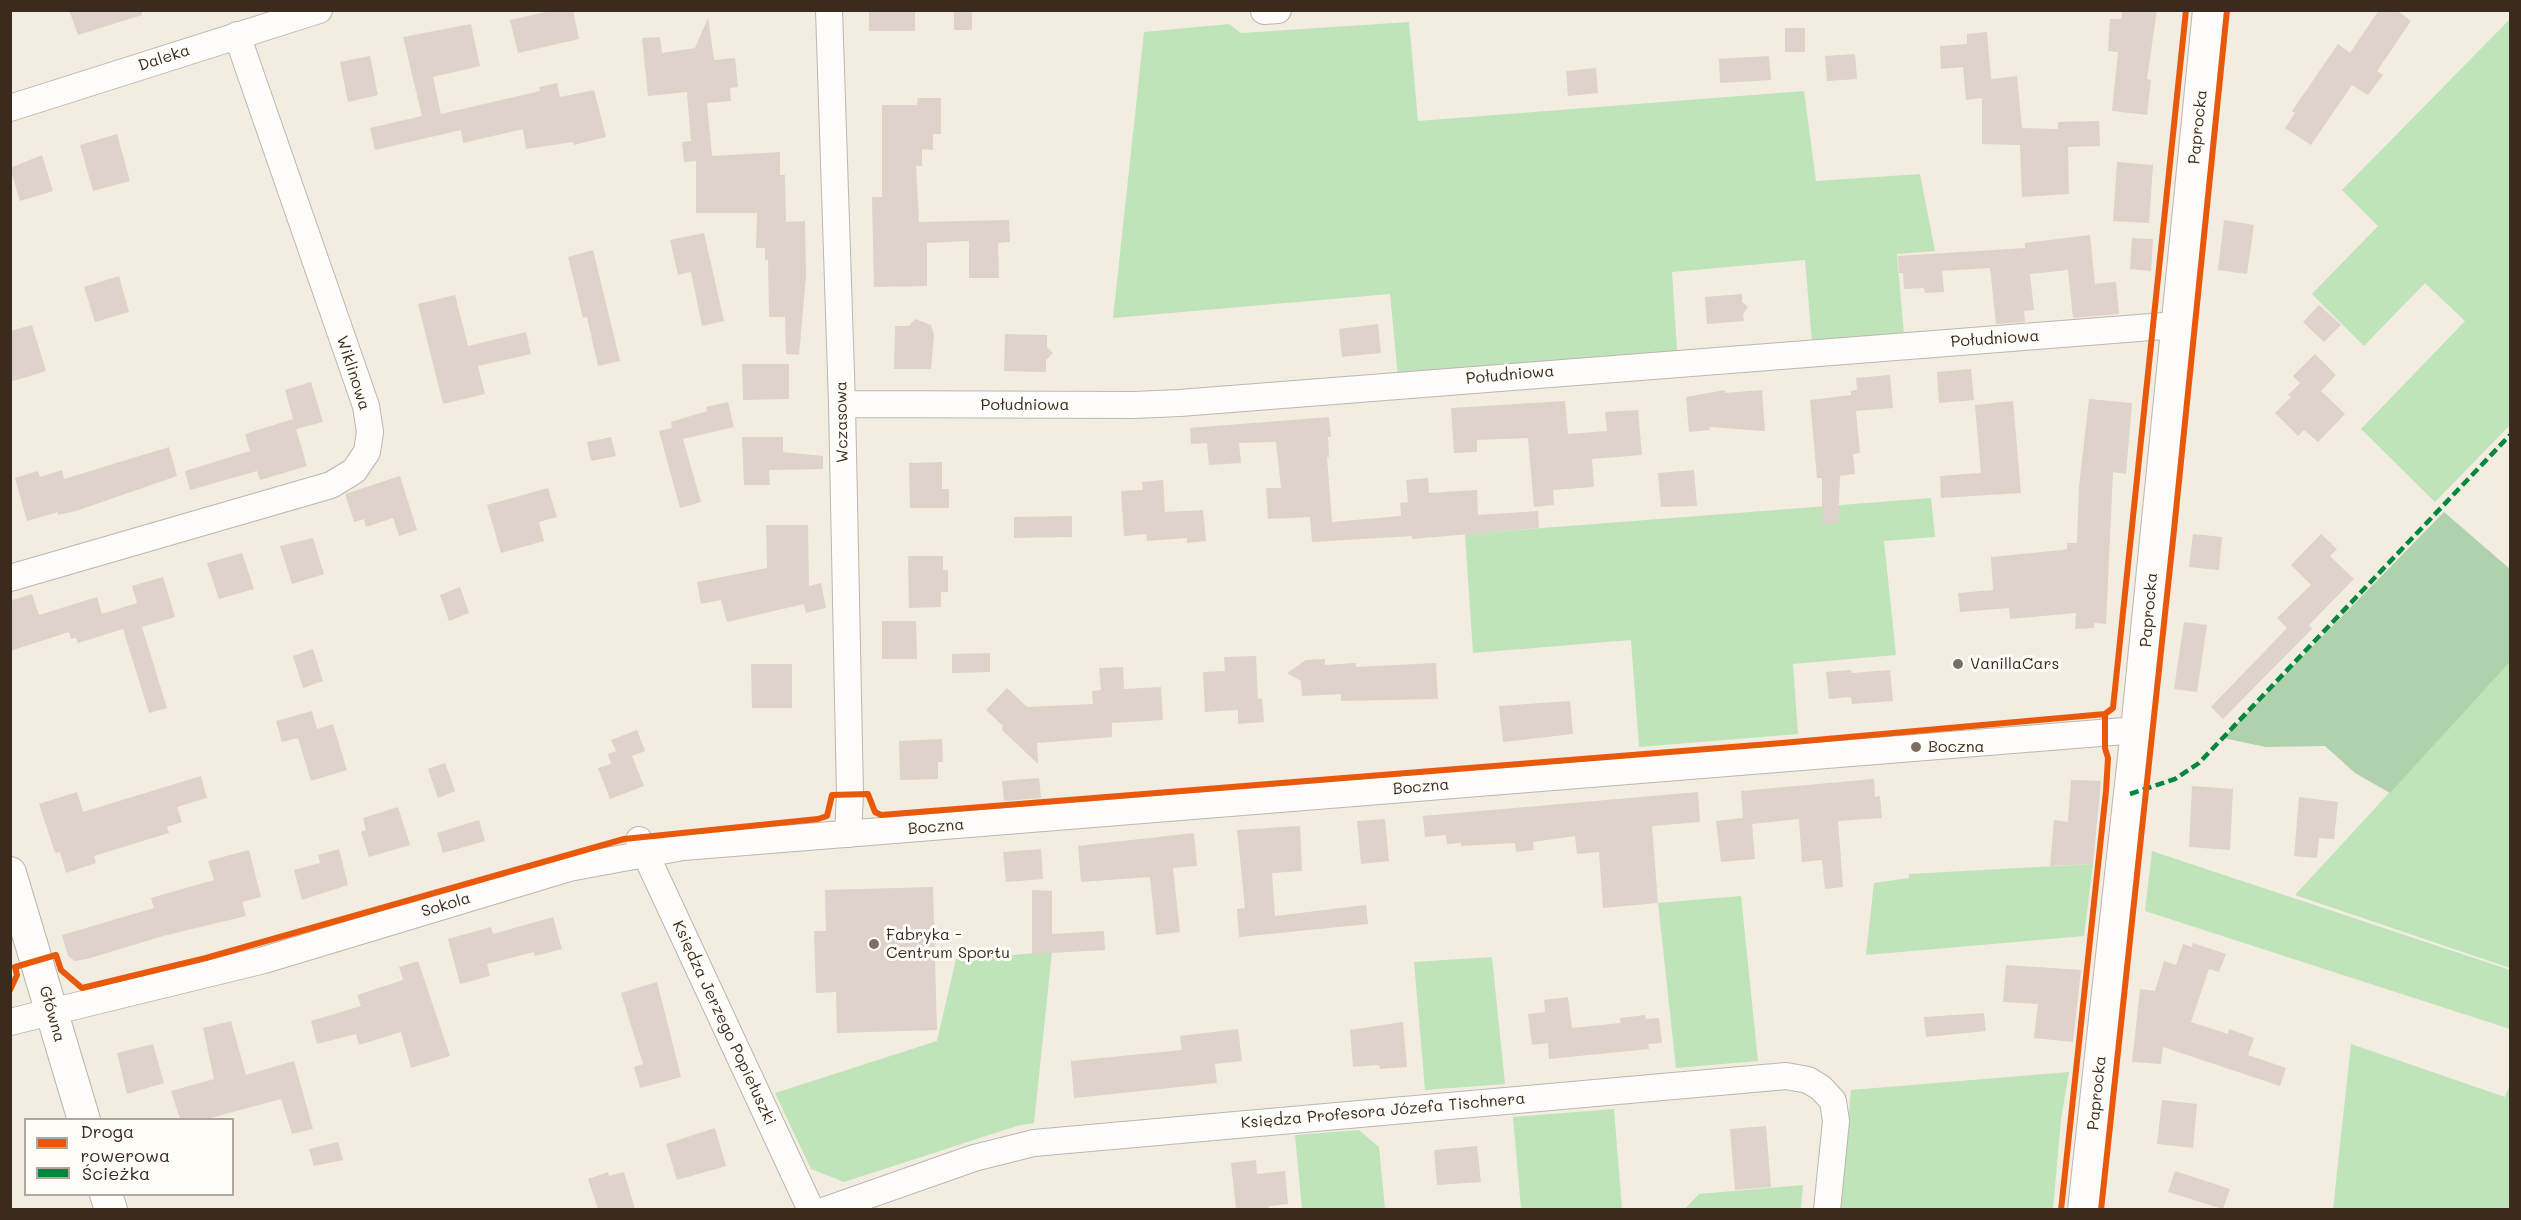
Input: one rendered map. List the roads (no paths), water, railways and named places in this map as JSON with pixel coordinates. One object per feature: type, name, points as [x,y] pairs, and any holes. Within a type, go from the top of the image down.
[{"type":"street","name":"Daleka","points":[[10,108],[237,34],[319,10]]},
{"type":"street","name":"Wczasowa","points":[[829,10],[842,404],[850,794],[848,834]]},
{"type":"street","points":[[1264,11],[1278,10]]},
{"type":"street","name":"Paprocka","points":[[2084,1209],[2137,730],[2210,10]]},
{"type":"street","name":"Wiklinowa","points":[[10,578],[331,484],[354,471],[367,452],[370,432],[366,406],[237,34]]},
{"type":"street","name":"Południowa","points":[[842,404],[1157,404],[2177,325]]},
{"type":"street","name":"Boczna","points":[[848,834],[2137,730]]},
{"type":"street","name":"Sokola","points":[[10,1022],[264,960],[641,845],[683,847],[848,834]]},
{"type":"street","name":"Księdza Jerzego Popiełuszki","points":[[641,845],[811,1209]]},
{"type":"street","name":"Główna","points":[[10,873],[84,1118]]},
{"type":"street","name":"Księdza Profesora Józefa Tischnera","points":[[826,1209],[993,1153],[1034,1143],[1786,1076],[1808,1080],[1821,1088],[1833,1101],[1836,1121],[1827,1209]]},
{"type":"place","name":"VanillaCars","points":[[1958,664]]},
{"type":"place","name":"Boczna","points":[[1916,747]]},
{"type":"place","name":"Fabryka - Centrum Sportu","points":[[874,944]]}]
